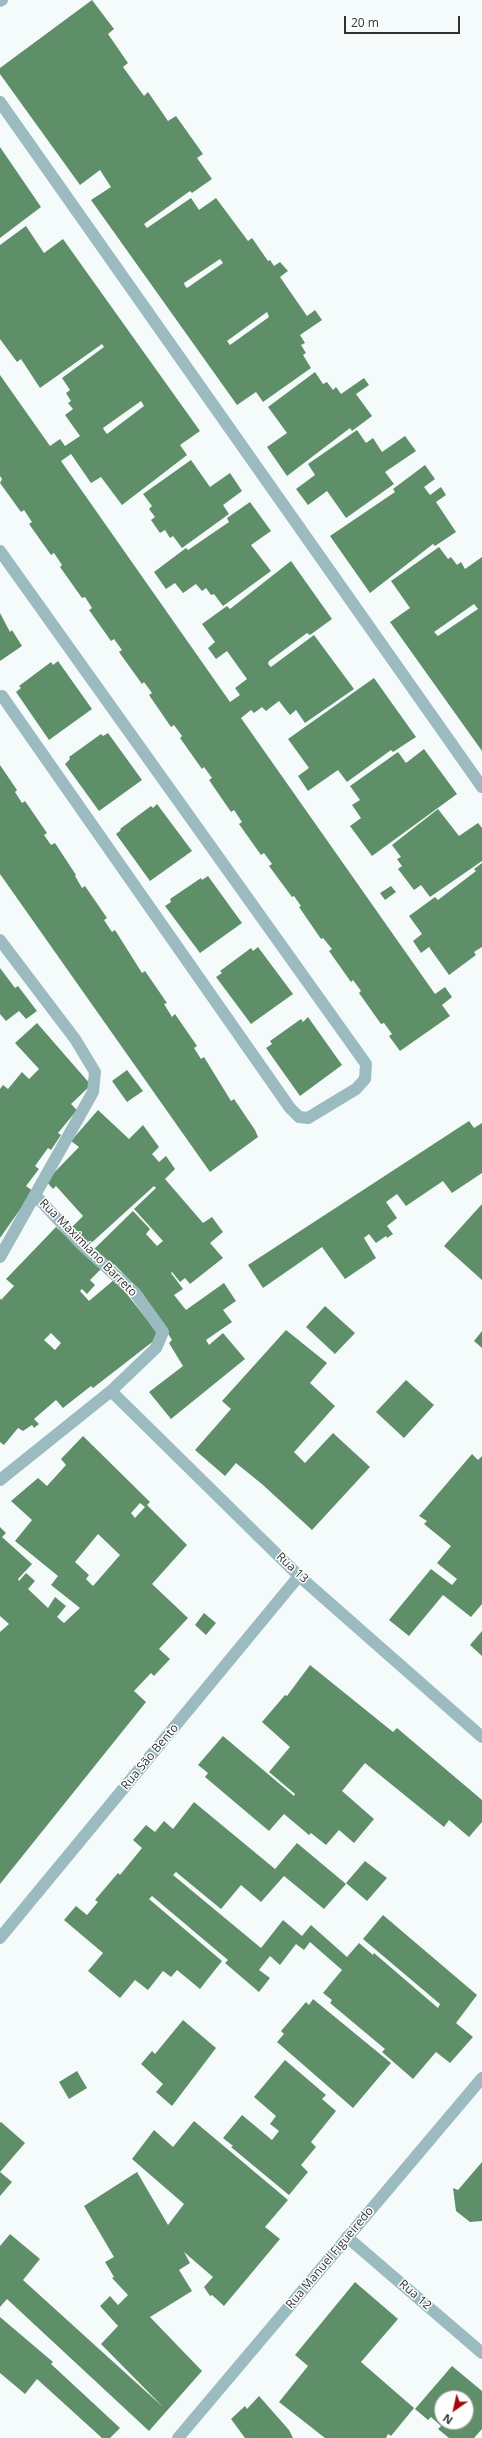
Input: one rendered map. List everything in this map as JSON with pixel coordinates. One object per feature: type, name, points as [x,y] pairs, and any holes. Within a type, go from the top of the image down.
[{"type":"street","points":[[0,102],[482,787]]},
{"type":"street","points":[[0,551],[366,1064],[364,1079],[356,1089],[308,1118],[299,1117],[290,1108],[2,696]]},
{"type":"street","points":[[0,940],[75,1038],[95,1072],[93,1092],[36,1196],[0,1257]]},
{"type":"street","name":"Rua Maximiano Barreto","points":[[0,1480],[111,1392],[144,1358],[156,1348],[163,1332],[135,1293],[81,1244],[36,1196]]},
{"type":"street","name":"Rua 13","points":[[111,1392],[299,1576],[482,1737]]},
{"type":"street","name":"Rua São Bento","points":[[0,1938],[299,1576]]},
{"type":"street","name":"Rua Manuel Figueiredo","points":[[178,2438],[482,2078]]},
{"type":"street","name":"Rua 12","points":[[347,2237],[482,2353]]},
{"type":"building","points":[[92,0],[114,29],[108,34],[128,63],[123,67],[144,96],[148,92],[168,121],[176,116],[203,154],[197,158],[212,179],[192,193],[190,191],[144,224],[147,228],[191,198],[199,210],[216,198],[248,241],[252,238],[268,261],[270,260],[274,266],[280,262],[288,271],[280,277],[307,316],[315,310],[322,320],[300,335],[305,343],[301,345],[306,353],[303,355],[311,368],[263,402],[256,392],[237,405],[91,200],[111,187],[100,170],[80,185],[0,74],[0,68]],"holes":[[[220,259],[223,263],[187,288],[185,286],[184,283]],[[267,312],[269,317],[230,345],[227,341]]]},
{"type":"building","points":[[0,147],[41,207],[0,238]]},
{"type":"building","points":[[26,226],[44,253],[63,239],[200,431],[180,445],[187,455],[122,505],[101,477],[91,483],[71,454],[61,461],[230,702],[240,695],[235,688],[247,679],[227,651],[216,659],[208,648],[215,642],[202,624],[227,606],[230,609],[291,561],[332,619],[310,635],[307,633],[269,661],[268,664],[271,667],[314,635],[354,689],[305,723],[296,710],[290,715],[279,701],[266,711],[262,707],[254,713],[251,710],[241,718],[435,994],[445,987],[452,997],[442,1005],[450,1016],[400,1051],[389,1036],[392,1034],[384,1023],[381,1024],[359,993],[361,991],[353,980],[351,982],[329,951],[332,949],[323,938],[321,939],[299,907],[301,906],[294,896],[292,897],[269,866],[272,864],[264,853],[261,855],[239,824],[242,822],[234,810],[231,812],[209,780],[212,778],[204,767],[202,769],[180,738],[182,736],[174,725],[171,727],[149,695],[152,693],[144,682],[142,684],[119,652],[122,650],[114,639],[111,641],[89,610],[92,608],[85,597],[82,598],[60,567],[62,565],[54,553],[51,555],[29,524],[32,522],[24,510],[21,512],[0,483],[2,479],[0,476],[0,375],[50,446],[60,439],[65,446],[80,436],[65,415],[73,409],[68,403],[71,401],[66,393],[70,390],[62,378],[104,347],[102,344],[40,388],[21,359],[17,362],[0,339],[0,245]],"holes":[[[141,401],[144,406],[107,434],[104,430],[103,428]]]},
{"type":"building","points":[[315,372],[323,384],[327,382],[333,390],[336,387],[341,394],[364,378],[369,385],[356,394],[372,416],[352,431],[350,428],[287,476],[267,447],[287,433],[268,407]]},
{"type":"building","points":[[357,430],[366,443],[373,438],[382,452],[405,436],[416,451],[385,472],[394,484],[346,518],[327,491],[308,505],[296,489],[315,475],[308,464]]},
{"type":"building","points":[[191,460],[210,487],[230,473],[242,491],[223,505],[229,514],[182,548],[173,536],[170,538],[165,530],[160,533],[151,520],[155,517],[149,509],[152,506],[143,494]]},
{"type":"building","points":[[425,465],[435,479],[424,487],[430,495],[441,487],[446,495],[436,502],[456,532],[435,546],[433,544],[370,593],[330,536],[395,492],[393,489]]},
{"type":"building","points":[[250,502],[271,531],[251,545],[271,571],[223,606],[214,594],[211,595],[206,588],[202,591],[196,584],[183,593],[175,583],[166,589],[154,572],[186,548],[188,550],[229,522],[227,518]]},
{"type":"building","points":[[439,547],[448,559],[451,557],[457,565],[461,562],[465,569],[482,557],[482,751],[390,622],[410,608],[391,581]],"holes":[[[474,604],[478,609],[438,636],[434,632]]]},
{"type":"building","points":[[0,613],[10,632],[12,630],[22,646],[0,661]]},
{"type":"building","points":[[58,661],[92,709],[49,740],[16,692],[21,688],[19,686],[51,662],[53,665]]},
{"type":"building","points":[[374,678],[416,737],[393,752],[391,750],[347,782],[338,770],[308,791],[298,776],[309,768],[288,739]]},
{"type":"building","points":[[108,733],[142,780],[99,811],[65,764],[70,759],[69,757],[101,734],[103,736]]},
{"type":"building","points":[[424,749],[457,794],[372,856],[350,826],[361,818],[352,805],[360,800],[350,786],[398,752],[406,763]]},
{"type":"building","points":[[0,765],[17,790],[15,792],[22,803],[25,801],[47,833],[44,835],[51,845],[55,843],[76,875],[75,876],[82,888],[85,886],[107,918],[104,920],[112,932],[115,930],[142,973],[145,971],[167,1003],[164,1004],[172,1017],[175,1014],[197,1046],[194,1048],[201,1059],[204,1057],[231,1101],[234,1099],[255,1130],[258,1137],[210,1172],[0,874]]},
{"type":"building","points":[[157,804],[192,851],[150,881],[116,834],[121,830],[120,829],[151,806],[153,808]]},
{"type":"building","points":[[438,809],[459,836],[478,823],[482,828],[482,861],[430,897],[421,885],[414,890],[398,869],[402,866],[397,859],[401,857],[392,845]]},
{"type":"building","points":[[482,863],[482,947],[474,952],[476,955],[449,975],[429,947],[421,953],[413,941],[422,934],[409,916],[435,897],[438,900],[476,871],[474,869]]},
{"type":"building","points":[[208,876],[242,923],[200,953],[165,906],[171,902],[170,899],[201,878],[202,880]]},
{"type":"building","points":[[391,886],[396,892],[385,900],[380,893]]},
{"type":"building","points":[[258,947],[293,994],[251,1024],[216,977],[222,973],[220,971],[251,948],[253,951]]},
{"type":"building","points":[[0,968],[15,988],[18,986],[37,1011],[26,1019],[19,1011],[6,1021],[0,1014]]},
{"type":"building","points":[[308,1017],[342,1065],[300,1096],[266,1048],[272,1044],[270,1041],[301,1019],[303,1022]]},
{"type":"building","points":[[37,1023],[91,1085],[71,1104],[77,1110],[58,1133],[61,1135],[51,1150],[48,1148],[35,1166],[39,1169],[26,1186],[33,1191],[0,1238],[0,1089],[3,1085],[8,1089],[22,1072],[29,1079],[39,1069],[15,1043]]},
{"type":"building","points":[[127,1070],[143,1091],[127,1102],[112,1081]]},
{"type":"building","points":[[98,1110],[129,1139],[143,1125],[159,1147],[152,1154],[159,1162],[166,1156],[175,1169],[165,1179],[203,1223],[212,1217],[223,1232],[210,1243],[223,1258],[190,1284],[185,1278],[180,1282],[172,1272],[171,1273],[183,1289],[174,1295],[186,1310],[224,1283],[236,1301],[223,1310],[232,1322],[206,1340],[209,1345],[223,1333],[245,1359],[171,1419],[149,1392],[183,1366],[169,1343],[172,1340],[143,1294],[114,1264],[106,1273],[101,1269],[90,1280],[95,1285],[87,1294],[82,1289],[80,1291],[89,1301],[115,1279],[160,1336],[93,1388],[91,1386],[63,1408],[56,1400],[34,1419],[39,1424],[34,1428],[32,1425],[23,1431],[18,1428],[4,1445],[0,1442],[0,1298],[1,1300],[14,1286],[6,1279],[56,1227],[88,1255],[133,1211],[150,1229],[146,1234],[157,1246],[163,1241],[134,1209],[156,1188],[154,1186],[88,1246],[71,1228],[83,1216],[56,1186],[53,1189],[46,1181],[79,1147],[71,1141]],"holes":[[[51,1333],[61,1343],[55,1350],[44,1340]]]},
{"type":"building","points":[[469,1121],[474,1128],[482,1123],[482,1173],[452,1193],[443,1181],[406,1206],[397,1194],[386,1202],[397,1218],[387,1226],[393,1234],[387,1238],[386,1236],[376,1243],[369,1234],[364,1238],[376,1258],[345,1279],[322,1247],[263,1288],[248,1265]]},
{"type":"building","points":[[482,1204],[482,1280],[444,1246]]},
{"type":"building","points":[[325,1306],[355,1333],[335,1354],[306,1327]]},
{"type":"building","points":[[286,1330],[327,1363],[310,1383],[335,1406],[294,1452],[305,1463],[333,1433],[370,1467],[312,1530],[263,1485],[236,1463],[225,1476],[195,1450],[231,1409],[222,1401]]},
{"type":"building","points":[[482,1331],[482,1348],[474,1341]]},
{"type":"building","points":[[406,1380],[434,1405],[404,1438],[376,1412]]},
{"type":"building","points":[[83,1436],[150,1502],[147,1505],[187,1545],[152,1584],[188,1618],[159,1649],[170,1659],[154,1676],[151,1673],[134,1691],[146,1702],[0,1884],[0,1632],[9,1624],[0,1616],[0,1527],[6,1533],[2,1537],[32,1564],[18,1579],[19,1581],[26,1573],[35,1581],[28,1589],[48,1608],[55,1597],[66,1606],[57,1617],[64,1623],[80,1608],[51,1585],[58,1576],[15,1541],[32,1520],[11,1501],[38,1478],[47,1486],[66,1465],[61,1459]],"holes":[[[140,1503],[145,1507],[135,1518],[131,1513]],[[98,1534],[120,1555],[93,1586],[86,1579],[89,1575],[75,1562]]]},
{"type":"building","points":[[472,1454],[478,1460],[482,1456],[482,1604],[471,1617],[443,1595],[409,1636],[389,1620],[431,1569],[452,1585],[457,1579],[437,1563],[451,1546],[424,1524],[427,1521],[419,1516]]},
{"type":"building","points":[[204,1613],[216,1623],[206,1635],[195,1625]]},
{"type":"building","points":[[482,1631],[482,1656],[470,1645]]},
{"type":"building","points":[[310,1665],[393,1732],[397,1728],[482,1800],[482,1822],[469,1837],[449,1820],[444,1827],[365,1763],[342,1791],[374,1819],[354,1843],[339,1830],[326,1845],[311,1833],[309,1835],[284,1814],[269,1831],[205,1777],[208,1773],[198,1765],[223,1736],[294,1796],[295,1794],[269,1772],[290,1747],[262,1722],[285,1695],[287,1696]]},
{"type":"building","points":[[194,1802],[275,1869],[297,1843],[346,1884],[324,1909],[284,1876],[261,1902],[241,1885],[221,1909],[176,1872],[173,1875],[261,1948],[283,1920],[302,1936],[311,1925],[347,1957],[359,1943],[373,1955],[374,1953],[438,2008],[440,2004],[363,1939],[383,1915],[477,1995],[456,2023],[473,2037],[450,2063],[436,2052],[413,2079],[382,2052],[385,2049],[330,2003],[332,2000],[323,1993],[342,1970],[310,1942],[304,1950],[296,1944],[280,1965],[270,1956],[259,1970],[270,1978],[259,1992],[225,1963],[228,1960],[152,1896],[149,1899],[222,1961],[200,1989],[177,1970],[171,1977],[163,1971],[148,1990],[135,1980],[120,1998],[88,1971],[103,1953],[64,1920],[76,1906],[87,1915],[98,1902],[95,1900],[118,1873],[120,1875],[142,1848],[133,1840],[146,1825],[155,1832],[164,1821],[173,1829]]},
{"type":"building","points":[[365,1861],[387,1878],[367,1901],[346,1883]]},
{"type":"building","points":[[313,1999],[391,2063],[353,2108],[277,2042],[284,2034],[281,2031],[306,2002],[309,2005]]},
{"type":"building","points":[[183,2020],[216,2048],[172,2106],[156,2092],[163,2084],[141,2064],[152,2051],[155,2054]]},
{"type":"building","points":[[285,2060],[326,2095],[322,2099],[336,2111],[311,2142],[316,2147],[301,2165],[308,2172],[289,2195],[231,2147],[233,2146],[223,2138],[242,2115],[272,2140],[279,2131],[270,2124],[276,2116],[254,2097]]},
{"type":"building","points":[[77,2071],[87,2088],[69,2099],[59,2082]]},
{"type":"building","points":[[194,2121],[288,2200],[265,2227],[280,2239],[224,2306],[212,2295],[210,2296],[204,2287],[213,2277],[184,2252],[190,2263],[179,2270],[192,2291],[150,2317],[202,2371],[149,2431],[7,2299],[0,2307],[0,2246],[10,2234],[40,2259],[23,2280],[163,2407],[101,2344],[118,2326],[100,2306],[110,2296],[118,2305],[128,2295],[112,2278],[114,2277],[105,2262],[114,2257],[84,2206],[137,2172],[168,2225],[184,2204],[132,2159],[154,2130],[173,2147]]},
{"type":"building","points":[[1,2122],[25,2143],[0,2172],[0,2123]]},
{"type":"building","points":[[482,2162],[482,2221],[470,2222],[456,2211],[453,2188],[458,2190]]},
{"type":"building","points":[[0,2172],[12,2182],[0,2196]]},
{"type":"building","points":[[355,2282],[398,2319],[361,2362],[414,2408],[391,2436],[388,2434],[386,2438],[325,2438],[279,2402],[308,2366],[295,2355]]},
{"type":"building","points":[[0,2317],[53,2362],[51,2364],[120,2428],[110,2438],[102,2438],[37,2379],[25,2394],[0,2373]]},
{"type":"building","points":[[452,2366],[482,2391],[482,2429],[474,2438],[449,2438],[439,2430],[474,2430],[474,2390],[434,2390],[434,2420],[431,2417],[428,2420],[415,2409]]},
{"type":"building","points":[[259,2396],[289,2430],[293,2438],[245,2438],[231,2419],[245,2406],[247,2409]]}]
